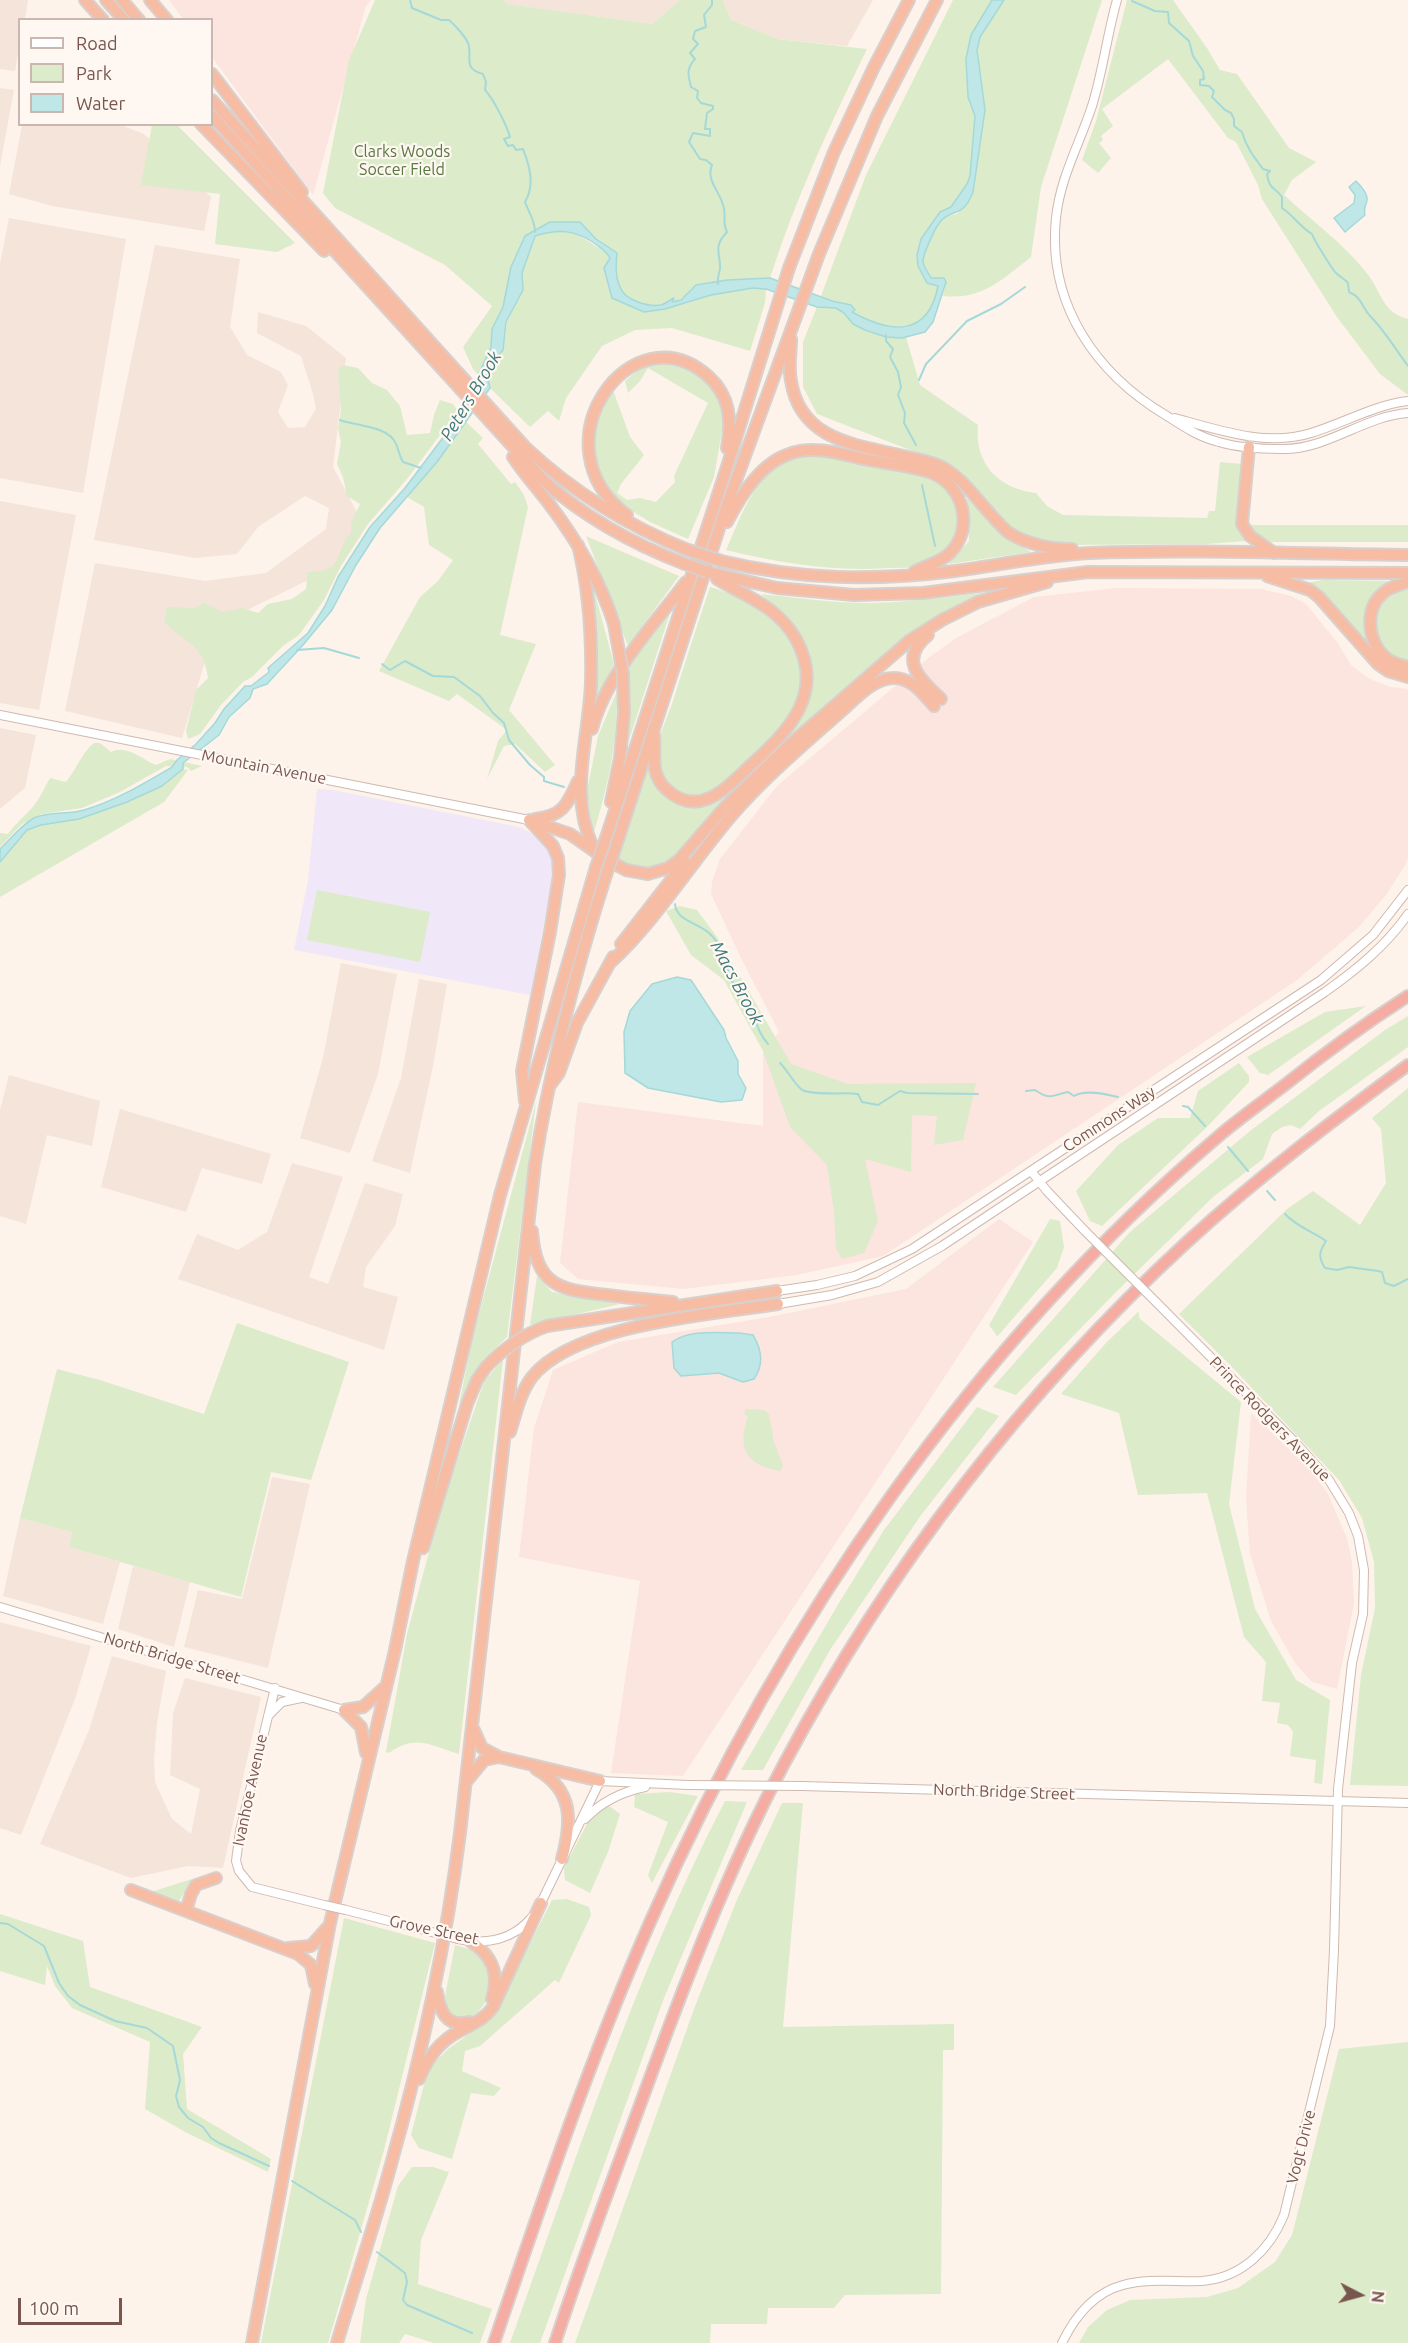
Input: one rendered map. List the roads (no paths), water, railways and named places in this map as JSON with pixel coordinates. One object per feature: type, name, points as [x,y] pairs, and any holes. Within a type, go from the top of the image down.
[{"type":"highway","points":[[86,0],[101,18]]},
{"type":"highway","points":[[106,0],[122,18]]},
{"type":"highway","points":[[122,0],[137,18]]},
{"type":"highway","points":[[150,0],[165,18]]},
{"type":"highway","points":[[252,2343],[330,1923],[491,1232],[525,1104],[596,867],[727,467],[789,268],[834,152],[909,0]]},
{"type":"highway","points":[[337,2343],[405,2116],[436,1980],[456,1866],[530,1204],[548,1088],[574,977],[653,727],[713,548],[791,331],[838,207],[878,116],[937,0]]},
{"type":"highway","points":[[213,75],[303,193],[306,206]]},
{"type":"highway","points":[[213,101],[496,423],[545,482],[582,512],[636,544],[725,580],[752,596],[770,610],[796,639],[803,657],[805,675],[805,692],[797,716],[785,732],[724,789],[711,798],[698,801],[679,798],[659,782],[654,768],[656,742],[653,727]]},
{"type":"highway","points":[[213,117],[365,286],[459,382]]},
{"type":"highway","points":[[203,126],[348,275],[365,286]]},
{"type":"highway","points":[[791,331],[792,389],[803,411],[819,428],[840,441],[941,466],[959,481],[1001,526],[1019,539],[1043,547],[1073,549],[1090,553]]},
{"type":"highway","points":[[656,537],[647,527],[625,514],[612,502],[598,481],[591,465],[588,442],[590,425],[600,399],[614,380],[639,363],[652,358],[679,360],[702,371],[721,392],[728,407],[727,467]]},
{"type":"highway","points":[[496,423],[568,484],[609,511],[656,537],[720,561],[773,573],[807,577],[858,578],[908,575],[1090,553],[1408,555]]},
{"type":"highway","points":[[496,423],[578,545],[600,585],[614,624],[623,674],[624,713],[620,758],[605,839]]},
{"type":"highway","points":[[1249,447],[1242,524],[1250,536],[1274,554]]},
{"type":"highway","points":[[713,548],[739,499],[766,468],[790,453],[824,451],[933,474],[949,484],[955,491],[960,499],[964,519],[963,530],[956,546],[942,559],[908,575]]},
{"type":"highway","points":[[578,545],[586,597],[591,665],[585,750]]},
{"type":"highway","points":[[725,580],[777,588],[854,595],[923,592],[1088,572],[1408,573]]},
{"type":"highway","points":[[529,820],[564,831],[626,870],[648,874],[661,871],[680,860],[732,802],[788,747],[893,654],[928,628],[962,609],[994,596],[1088,572]]},
{"type":"highway","points":[[1255,572],[1310,590],[1319,597],[1378,664],[1388,671],[1408,677]]},
{"type":"highway","points":[[594,850],[581,814],[580,776],[585,750],[598,708],[610,684],[692,574]]},
{"type":"highway","points":[[1408,582],[1394,586],[1378,599],[1373,608],[1370,628],[1374,642],[1385,657],[1408,667]]},
{"type":"highway","points":[[611,962],[647,923],[732,815],[753,792],[790,756],[868,688],[884,679],[902,679],[912,683],[938,703],[916,674],[913,657],[919,643],[962,609]]},
{"type":"highway","points":[[529,820],[552,816],[562,809],[580,776]]},
{"type":"highway","points":[[548,1088],[559,1073],[577,1023],[615,952],[732,802]]},
{"type":"highway","points":[[525,1104],[522,1071],[559,875],[558,858],[553,846],[529,820]]},
{"type":"highway","points":[[494,2343],[596,2054],[676,1866],[733,1752],[765,1695],[828,1590],[876,1518],[939,1431],[1001,1355],[1032,1319],[1142,1206],[1228,1128],[1317,1060],[1408,996]]},
{"type":"highway","points":[[555,2343],[662,2046],[719,1901],[783,1766],[825,1691],[917,1547],[976,1469],[1051,1380],[1185,1244],[1330,1122],[1408,1065]]},
{"type":"highway","points":[[530,1204],[533,1247],[537,1261],[556,1285],[576,1292],[694,1303]]},
{"type":"highway","points":[[400,1626],[467,1404],[477,1380],[486,1367],[511,1343],[547,1326],[777,1291]]},
{"type":"highway","points":[[502,1461],[523,1391],[533,1377],[555,1357],[606,1336],[655,1323],[778,1304]]},
{"type":"highway","points":[[344,1710],[363,1707],[386,1685]]},
{"type":"highway","points":[[344,1710],[361,1727],[367,1763]]},
{"type":"highway","points":[[472,1725],[482,1748],[499,1757],[600,1781]]},
{"type":"highway","points":[[466,1782],[484,1760],[499,1757]]},
{"type":"highway","points":[[528,1764],[554,1782],[567,1805],[569,1832],[562,1859]]},
{"type":"highway","points":[[186,1911],[196,1885],[216,1878]]},
{"type":"highway","points":[[131,1890],[285,1948],[308,1961],[313,1970],[316,1993]]},
{"type":"highway","points":[[405,2116],[432,2053],[450,2037],[483,2018],[493,2007],[542,1903]]},
{"type":"highway","points":[[285,1948],[310,1946],[320,1938],[330,1923]]},
{"type":"highway","points":[[436,1980],[439,2005],[446,2018],[452,2022],[465,2023],[478,2018],[484,2012],[495,1990],[495,1972],[487,1955],[470,1941]]},
{"type":"street","points":[[1117,0],[1098,87],[1060,194],[1056,218],[1056,255],[1062,287],[1069,310],[1085,341],[1100,362],[1120,383],[1150,407],[1195,434],[1221,443],[1249,447],[1301,448],[1386,418],[1408,413]]},
{"type":"street","points":[[1165,415],[1224,431],[1284,438],[1309,434],[1382,406],[1408,401]]},
{"type":"street","name":"Mountain Avenue","points":[[0,715],[529,820]]},
{"type":"street","name":"Commons Way","points":[[777,1291],[838,1281],[884,1264],[912,1249],[1321,980],[1373,935],[1408,890]]},
{"type":"street","name":"Commons Way","points":[[778,1304],[832,1296],[878,1282],[942,1246],[1325,993],[1361,966],[1408,914]]},
{"type":"street","name":"Prince Rodgers Avenue","points":[[1032,1171],[1039,1182],[1085,1231],[1307,1455],[1340,1496],[1355,1528],[1365,1582],[1363,1614],[1352,1663],[1337,1802]]},
{"type":"street","name":"North Bridge Street","points":[[0,1607],[344,1710]]},
{"type":"street","name":"Ivanhoe Avenue","points":[[252,1887],[239,1871],[236,1861],[237,1847],[275,1688]]},
{"type":"street","points":[[266,1720],[282,1702],[306,1698]]},
{"type":"street","name":"North Bridge Street","points":[[600,1781],[1408,1803]]},
{"type":"street","name":"Grove Street","points":[[252,1887],[470,1941],[485,1942],[508,1936],[529,1920],[542,1903],[600,1781]]},
{"type":"street","points":[[575,1832],[592,1812],[610,1799],[629,1790],[657,1784]]},
{"type":"street","name":"Vogt Drive","points":[[1062,2343],[1076,2317],[1100,2295],[1121,2285],[1135,2282],[1201,2281],[1228,2275],[1252,2261],[1266,2248],[1278,2230],[1286,2210],[1330,2026],[1337,1802]]},
{"type":"water","name":"Peters Brook","points":[[992,0],[1004,0],[980,37],[977,50],[985,110],[973,192],[961,210],[940,222],[925,253],[923,263],[931,278],[944,278],[946,282],[933,322],[925,332],[902,338],[886,337],[853,324],[844,313],[836,308],[817,307],[766,289],[753,288],[711,295],[665,309],[644,312],[612,298],[604,268],[610,258],[597,245],[574,233],[560,231],[535,236],[522,273],[523,290],[506,322],[503,350],[489,366],[487,376],[490,388],[437,462],[380,528],[356,565],[332,610],[303,645],[267,684],[253,689],[250,698],[229,717],[219,735],[183,763],[183,769],[162,786],[127,802],[79,819],[41,825],[27,830],[0,862],[0,849],[34,818],[46,814],[78,811],[107,802],[172,767],[215,723],[224,709],[245,686],[251,686],[269,672],[268,668],[308,633],[325,606],[338,577],[370,527],[405,488],[460,415],[491,347],[492,329],[503,307],[511,267],[525,236],[550,222],[580,222],[596,239],[617,253],[616,266],[620,287],[627,296],[644,304],[661,305],[674,298],[672,302],[681,300],[696,285],[727,280],[770,278],[832,301],[851,305],[855,310],[852,312],[880,324],[893,327],[906,326],[916,323],[926,315],[933,303],[938,286],[927,283],[918,266],[917,255],[921,239],[940,212],[951,207],[970,176],[975,116],[968,97],[966,59],[971,35]]},
{"type":"water","points":[[1356,181],[1367,198],[1365,215],[1345,232],[1334,218],[1354,203],[1355,195],[1349,187]]},
{"type":"water","points":[[677,977],[691,980],[724,1030],[738,1061],[738,1074],[746,1088],[742,1100],[721,1102],[648,1088],[625,1073],[624,1032],[630,1011],[652,984]]},
{"type":"water","points":[[695,1333],[753,1335],[758,1346],[761,1357],[754,1379],[743,1382],[719,1373],[681,1376],[674,1368],[672,1342],[679,1338]]},
{"type":"waterway","points":[[410,0],[412,8],[441,20],[449,20],[467,41],[471,67],[483,74],[486,82],[485,90],[496,105],[510,137],[504,139],[508,146],[513,145],[516,150],[523,149],[526,156],[531,183],[525,202],[533,220],[535,232]]},
{"type":"waterway","points":[[712,0],[712,5],[704,15],[706,27],[695,31],[693,39],[698,44],[690,53],[695,59],[688,72],[691,87],[698,91],[697,98],[701,103],[713,106],[713,109],[707,113],[705,129],[710,129],[710,136],[693,133],[689,142],[700,159],[712,165],[710,171],[712,182],[723,203],[727,232],[718,247],[720,263],[718,284]]},
{"type":"waterway","points":[[1132,1],[1155,11],[1168,12],[1169,23],[1189,41],[1193,56],[1203,71],[1204,79],[1200,80],[1200,85],[1209,86],[1214,91],[1212,97],[1231,113],[1234,126],[1242,132],[1253,156],[1263,169],[1270,171],[1267,174],[1268,179],[1271,186],[1282,197],[1282,208],[1312,234],[1334,270],[1348,283],[1349,292],[1359,300],[1408,366]]},
{"type":"waterway","points":[[919,380],[926,364],[967,321],[1001,304],[1025,287]]},
{"type":"waterway","points":[[886,335],[886,341],[893,349],[890,357],[898,372],[901,387],[898,395],[905,413],[904,423],[916,445]]},
{"type":"waterway","points":[[340,420],[387,434],[396,444],[403,462],[421,468]]},
{"type":"waterway","points":[[922,485],[935,546]]},
{"type":"waterway","name":"Macs Brook","points":[[297,650],[324,648],[359,658]]},
{"type":"waterway","name":"Macs Brook","points":[[382,664],[390,670],[405,661],[433,676],[454,677],[480,696],[504,723],[509,740],[530,765],[544,777],[544,781],[564,787]]},
{"type":"waterway","name":"Macs Brook","points":[[675,904],[679,914],[714,938],[723,954],[731,979],[746,997],[760,1033],[768,1044]]},
{"type":"waterway","name":"Macs Brook","points":[[780,1063],[798,1086],[805,1091],[858,1094],[862,1102],[878,1105],[900,1091],[978,1094]]},
{"type":"waterway","name":"Macs Brook","points":[[1026,1091],[1035,1090],[1048,1096],[1068,1092],[1074,1096],[1090,1092],[1118,1097]]},
{"type":"waterway","name":"Macs Brook","points":[[1183,1106],[1188,1107],[1205,1126]]},
{"type":"waterway","name":"Macs Brook","points":[[1228,1147],[1248,1171]]},
{"type":"waterway","name":"Macs Brook","points":[[1267,1191],[1275,1200]]},
{"type":"waterway","name":"Macs Brook","points":[[1285,1214],[1326,1241],[1320,1254],[1325,1268],[1337,1270],[1349,1267],[1382,1272],[1385,1283],[1394,1286],[1408,1279]]},
{"type":"waterway","points":[[0,1923],[8,1924],[44,1946],[59,1983],[68,1996],[80,2005],[115,2021],[147,2028],[173,2046],[180,2080],[176,2096],[179,2107],[188,2118],[203,2127],[211,2138],[269,2166]]},
{"type":"waterway","points":[[292,2181],[355,2220],[361,2232]]},
{"type":"waterway","points":[[377,2252],[405,2273],[407,2282],[403,2300],[407,2305],[472,2333]]},
{"type":"park label","name":"Clarks Woods Soccer Field","points":[[402,161]]}]
